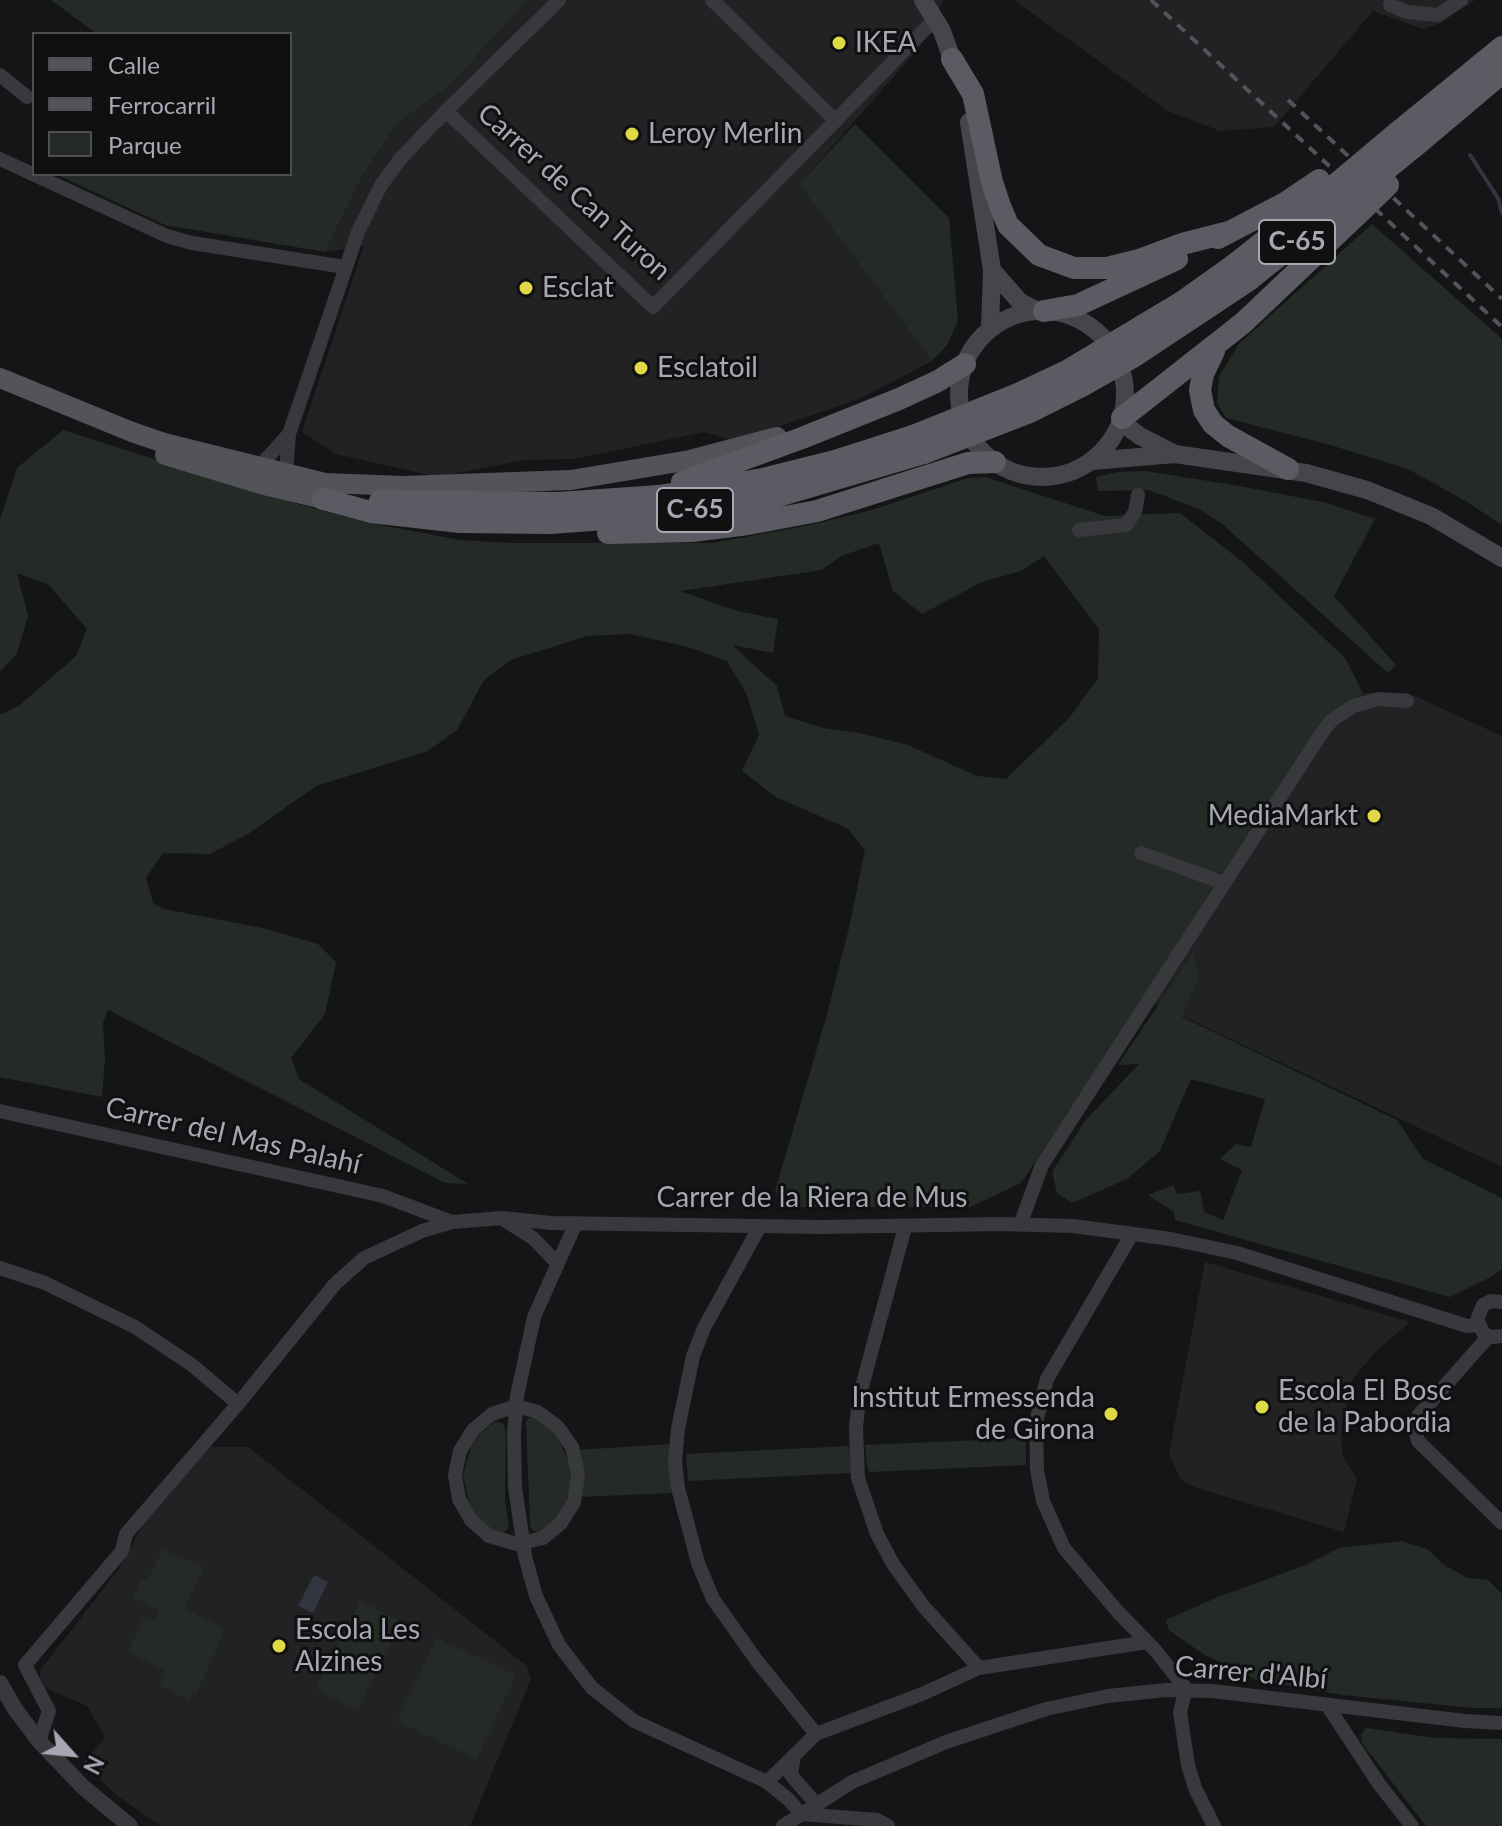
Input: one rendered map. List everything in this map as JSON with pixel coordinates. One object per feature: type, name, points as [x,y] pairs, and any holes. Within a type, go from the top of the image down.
[{"type":"highway","name":"C-65","points":[[323,499],[371,512],[460,522],[550,523],[692,510],[768,499],[918,445],[1067,371],[1169,310],[1242,272],[1492,73],[1502,47]]},
{"type":"highway","points":[[952,59],[973,94],[992,182],[1008,225],[1039,255],[1074,268],[1107,268],[1229,232]]},
{"type":"highway","points":[[1122,420],[1243,323],[1337,197],[1406,140],[1429,95],[1492,73]]},
{"type":"highway","points":[[1041,311],[1078,305],[1167,265],[1285,203],[1337,197]]},
{"type":"highway","points":[[1221,341],[1203,374],[1200,390],[1204,410],[1213,424],[1228,436],[1288,469]]},
{"type":"highway","points":[[534,503],[633,492],[689,480],[817,432],[938,381],[965,364]]},
{"type":"highway","name":"C-65","points":[[323,499],[534,503],[659,496],[763,479],[918,445]]},
{"type":"highway","points":[[460,522],[512,532],[692,531],[817,511],[968,463],[995,462]]},
{"type":"main road","points":[[923,0],[952,59],[971,130],[992,270],[990,329]]},
{"type":"main road","points":[[992,270],[1020,302],[1041,311],[1081,320],[1095,330],[1111,347],[1121,367],[1125,386],[1122,420],[1107,446],[1092,461],[1067,473],[1042,477],[1018,473],[995,462],[975,443],[963,418],[959,388],[965,364],[977,342],[990,329],[1009,318],[1041,311]]},
{"type":"main road","points":[[0,378],[164,443],[325,483],[403,486],[571,480],[651,468],[781,436],[817,432]]},
{"type":"main road","name":"C-65","points":[[0,390],[140,447],[264,485],[323,499]]},
{"type":"main road","points":[[1122,420],[1140,436],[1175,454]]},
{"type":"main road","points":[[1092,461],[1175,454],[1288,469],[1367,490],[1400,503],[1460,531],[1502,558]]},
{"type":"street","points":[[286,473],[289,434],[345,267],[362,221],[381,185],[401,158],[446,111],[559,0]]},
{"type":"street","points":[[712,0],[836,121]]},
{"type":"street","points":[[1390,5],[1407,12],[1438,15],[1461,0]]},
{"type":"street","name":"Carrer de Can Turon","points":[[446,111],[653,307],[935,19]]},
{"type":"street","points":[[0,75],[27,97]]},
{"type":"street","points":[[0,159],[32,174]]},
{"type":"street","points":[[37,176],[167,236],[192,243],[345,267]]},
{"type":"street","points":[[260,466],[289,434]]},
{"type":"street","points":[[1079,530],[1126,525],[1135,512],[1138,495]]},
{"type":"street","points":[[1020,1225],[1042,1165],[1331,721],[1353,706],[1366,702],[1379,699],[1407,701]]},
{"type":"street","points":[[1141,853],[1224,883]]},
{"type":"street","name":"Carrer del Mas Palahí","points":[[0,1111],[383,1196],[452,1222]]},
{"type":"street","points":[[502,1218],[533,1238],[557,1263]]},
{"type":"street","name":"Carrer de la Riera de Mus","points":[[39,1741],[49,1711],[25,1665],[122,1551],[126,1534],[348,1271],[364,1258],[395,1242],[452,1222],[502,1218],[576,1223],[760,1226],[1073,1226],[1237,1253],[1490,1333]]},
{"type":"street","points":[[576,1223],[534,1317],[516,1406],[515,1487],[523,1544],[536,1596],[547,1622],[559,1645],[592,1688],[634,1721],[767,1782],[801,1814],[877,1820],[888,1826]]},
{"type":"street","points":[[760,1226],[704,1328],[693,1356],[678,1429],[675,1461],[678,1488],[698,1563],[713,1599],[757,1661],[816,1734]]},
{"type":"street","points":[[905,1227],[859,1398],[856,1428],[858,1478],[877,1534],[893,1564],[924,1607],[979,1668]]},
{"type":"street","points":[[1132,1234],[1047,1379],[1036,1422],[1036,1451],[1043,1501],[1064,1548],[1186,1689],[1180,1712],[1188,1765],[1199,1798],[1214,1826]]},
{"type":"street","points":[[0,1268],[56,1288],[135,1327],[192,1365],[238,1404]]},
{"type":"street","points":[[1500,1518],[1418,1441],[1416,1434],[1419,1415],[1490,1333],[1478,1313],[1502,1292]]},
{"type":"street","points":[[1485,1304],[1502,1302]]},
{"type":"street","points":[[516,1406],[538,1412],[558,1427],[572,1447],[578,1474],[576,1496],[565,1518],[543,1538],[523,1544],[497,1540],[480,1529],[464,1510],[456,1481],[460,1451],[473,1430],[492,1414],[516,1406]]},
{"type":"street","name":"Carrer d'Albí","points":[[767,1782],[816,1734],[922,1694],[979,1668],[1147,1642]]},
{"type":"street","points":[[0,1683],[39,1741],[83,1787],[130,1826]]},
{"type":"street","name":"Carrer d'Albí","points":[[783,1826],[852,1782],[946,1742],[1046,1709],[1108,1696],[1186,1689],[1502,1723]]},
{"type":"street","points":[[1327,1705],[1379,1784],[1412,1826]]},
{"type":"street","points":[[794,1755],[791,1775],[816,1804]]},
{"type":"shaded area","points":[[528,0],[944,0],[919,48],[799,184],[932,361],[859,399],[736,441],[704,432],[575,459],[524,460],[438,477],[336,454],[302,432],[364,246],[325,252],[361,178],[396,124],[448,87]]},
{"type":"shaded area","points":[[1014,0],[1475,0],[1441,23],[1423,29],[1373,11],[1274,127],[1220,131],[1168,111]]},
{"type":"shaded area","points":[[1363,693],[1408,693],[1502,736],[1502,1167],[1144,998],[1221,874],[1328,715]]},
{"type":"shaded area","name":"Escola El Bosc de la Pabordia","points":[[1205,1262],[1410,1322],[1375,1352],[1351,1382],[1341,1432],[1343,1457],[1357,1479],[1344,1532],[1197,1488],[1181,1480],[1169,1454]]},
{"type":"shaded area","name":"Escola Les Alzines","points":[[204,1447],[248,1447],[527,1666],[531,1679],[470,1826],[161,1826],[115,1794],[83,1762],[105,1738],[87,1706],[46,1688],[40,1678],[41,1669],[119,1569],[149,1513]]},
{"type":"shaded area","points":[[314,1575],[328,1582],[313,1613],[298,1606]]},
{"type":"green space","points":[[51,0],[528,0],[448,87],[396,124],[361,178],[325,252],[165,225],[60,176],[292,176],[292,32],[94,32]]},
{"type":"green space","points":[[855,124],[949,218],[958,321],[947,345],[932,361],[799,184]]},
{"type":"green space","points":[[1372,224],[1502,339],[1502,525],[1408,469],[1226,418],[1217,403],[1219,376],[1239,344]]},
{"type":"green space","points":[[63,430],[276,498],[365,522],[460,540],[511,543],[713,543],[872,510],[968,478],[985,477],[1105,516],[1180,513],[1244,563],[1345,658],[1363,693],[1328,715],[1021,1183],[970,1207],[788,1207],[775,1191],[826,1018],[865,850],[847,828],[776,797],[742,771],[759,735],[747,695],[727,661],[688,647],[631,634],[587,636],[511,660],[484,680],[457,730],[428,751],[316,786],[248,834],[210,854],[163,853],[146,878],[153,903],[164,909],[263,928],[318,944],[336,962],[325,1014],[291,1058],[299,1079],[468,1184],[445,1183],[108,1010],[103,1023],[105,1058],[102,1097],[0,1077],[0,715],[20,705],[76,656],[87,629],[48,584],[17,573],[28,616],[17,653],[0,672],[0,520],[17,468]],"holes":[[[879,543],[893,591],[922,614],[982,582],[1021,571],[1044,556],[1099,629],[1098,678],[1070,717],[1006,779],[977,776],[908,745],[823,728],[785,716],[777,686],[732,645],[773,653],[778,619],[737,611],[680,591],[822,570],[841,556]]]},
{"type":"green space","points":[[1145,471],[1327,503],[1375,519],[1334,596],[1396,665],[1388,673],[1221,523],[1199,509],[1149,490],[1098,491],[1096,477]]},
{"type":"green space","points":[[1193,953],[1199,977],[1182,1017],[1397,1120],[1423,1159],[1502,1198],[1502,1269],[1450,1297],[1175,1220],[1174,1212],[1148,1195],[1173,1185],[1177,1194],[1200,1191],[1204,1212],[1223,1220],[1242,1170],[1220,1159],[1236,1144],[1251,1147],[1265,1099],[1191,1079],[1160,1151],[1127,1179],[1072,1203],[1057,1193],[1052,1172],[1085,1121],[1139,1064],[1118,1065]]},
{"type":"green space","points":[[535,1417],[552,1430],[560,1442],[569,1463],[571,1480],[565,1507],[547,1530],[537,1533],[530,1523],[526,1422]]},
{"type":"green space","points":[[496,1421],[503,1424],[506,1432],[505,1500],[509,1527],[503,1534],[496,1533],[475,1515],[463,1475],[471,1447],[479,1435]]},
{"type":"green space","points":[[1026,1438],[1026,1465],[869,1472],[867,1465],[865,1445]]},
{"type":"green space","points":[[669,1444],[672,1493],[579,1497],[578,1450]]},
{"type":"green space","points":[[849,1446],[852,1473],[688,1481],[686,1454]]},
{"type":"green space","points":[[1402,1541],[1427,1549],[1444,1565],[1468,1578],[1488,1580],[1502,1594],[1502,1708],[1342,1695],[1257,1680],[1203,1654],[1169,1630],[1166,1620],[1303,1566],[1339,1548]]},
{"type":"green space","points":[[163,1549],[204,1567],[184,1608],[221,1627],[223,1635],[196,1694],[192,1693],[189,1700],[159,1685],[165,1671],[128,1652],[145,1616],[154,1620],[159,1610],[133,1597],[142,1578],[148,1580]]},
{"type":"green space","points":[[360,1601],[402,1622],[358,1710],[316,1689]]},
{"type":"green space","points":[[437,1638],[516,1675],[476,1759],[397,1721]]},
{"type":"green space","points":[[1367,1728],[1434,1738],[1502,1739],[1502,1826],[1426,1826],[1362,1743],[1361,1734]]},
{"type":"waterway","points":[[1470,155],[1498,198],[1502,213]]},
{"type":"railway","points":[[1151,0],[1502,327]]},
{"type":"railway","points":[[1288,100],[1502,299]]},
{"type":"place","name":"IKEA","points":[[839,43]]},
{"type":"place","name":"Leroy Merlin","points":[[632,134]]},
{"type":"place","name":"Esclat","points":[[526,288]]},
{"type":"place","name":"Esclatoil","points":[[641,368]]},
{"type":"place","name":"MediaMarkt","points":[[1374,816]]},
{"type":"place","name":"Escola El Bosc de la Pabordia","points":[[1262,1407]]},
{"type":"place","name":"Institut Ermessenda de Girona","points":[[1111,1414]]},
{"type":"place","name":"Escola Les Alzines","points":[[279,1646]]}]
